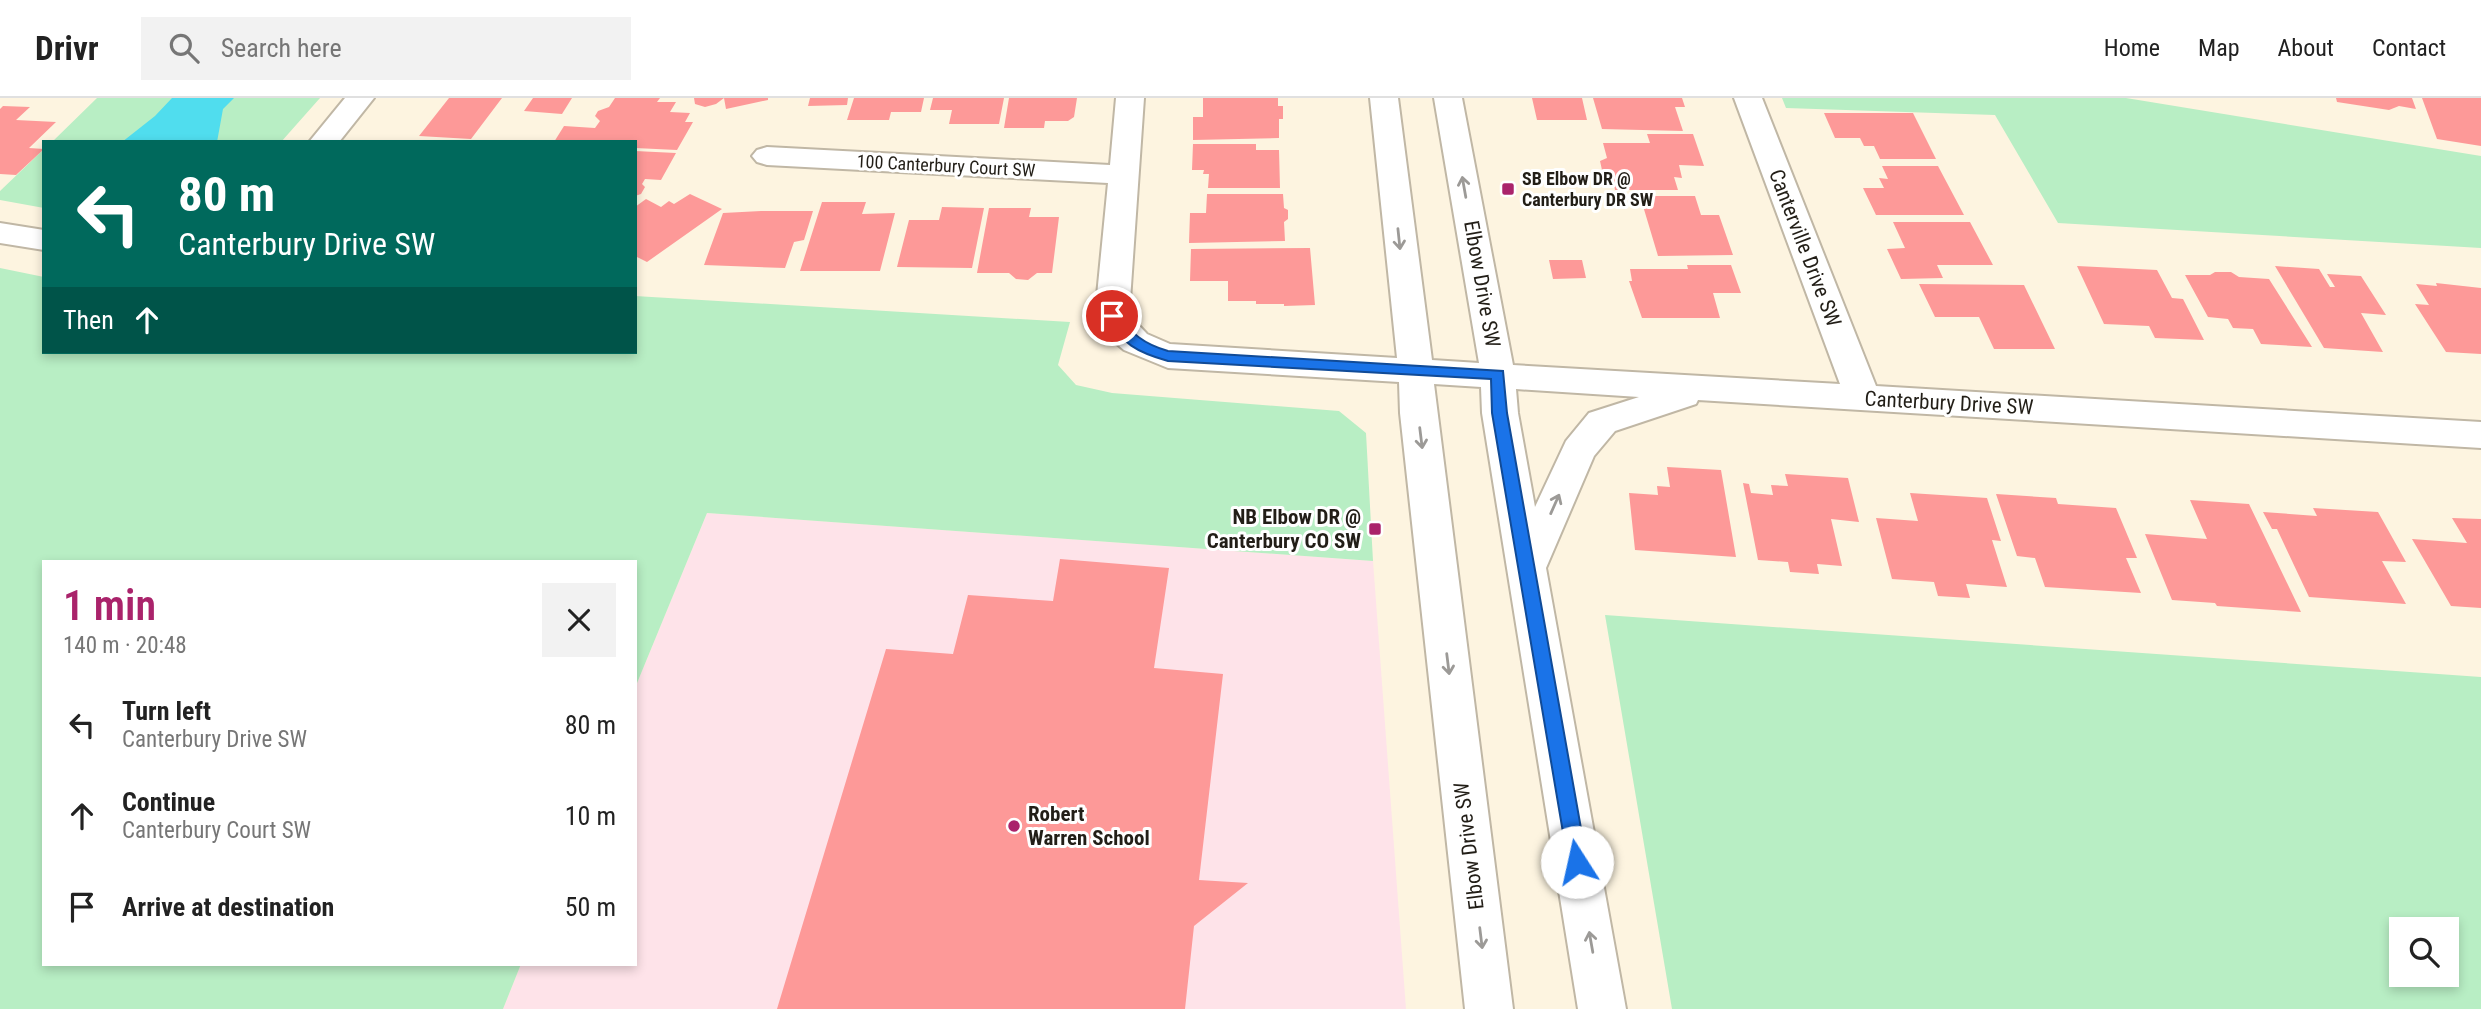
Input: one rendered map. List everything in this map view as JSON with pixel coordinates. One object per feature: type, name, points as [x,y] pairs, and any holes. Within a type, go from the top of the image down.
[{"type":"street","points":[[325,140],[360,98]]},
{"type":"street","name":"Canterbury Drive SW","points":[[1130,98],[1112,316],[1125,335],[1144,349],[1168,356],[2481,435]]},
{"type":"street","name":"Elbow Drive SW","points":[[1384,98],[1416,370],[1418,413],[1489,1009]]},
{"type":"street","name":"Elbow Drive SW","points":[[1448,98],[1498,374],[1500,413],[1602,1009]]},
{"type":"street","name":"Canterville Drive SW","points":[[1748,98],[1863,398]]},
{"type":"street","name":"100 Canterbury Court SW","points":[[767,156],[1125,175]]},
{"type":"street","points":[[0,233],[42,240]]},
{"type":"street","points":[[1527,566],[1579,450],[1602,422],[1702,388]]},
{"type":"shaded area","name":"Robert Warren School","points":[[707,513],[1373,561],[1406,1009],[503,1009],[520,966],[637,966],[637,683]]},
{"type":"green space","points":[[97,98],[320,98],[283,140],[54,140]]},
{"type":"green space","points":[[1782,98],[2126,98],[2481,156],[2481,248],[2058,223],[1995,115],[1786,108]]},
{"type":"green space","points":[[42,151],[42,208],[0,200],[0,191]]},
{"type":"green space","points":[[0,268],[42,277],[42,354],[637,354],[637,296],[1070,322],[1058,365],[1076,385],[1112,393],[1339,411],[1366,433],[1373,561],[707,513],[637,683],[637,560],[42,560],[42,966],[520,966],[503,1009],[0,1009]]},
{"type":"green space","points":[[1605,615],[2481,677],[2481,1009],[1672,1009]]},
{"type":"water","points":[[172,98],[234,98],[223,109],[217,140],[125,140],[155,116]]},
{"type":"building","points":[[449,98],[502,98],[471,139],[419,136]]},
{"type":"building","points":[[533,98],[572,98],[562,114],[524,111]]},
{"type":"building","points":[[615,98],[660,98],[657,102],[676,102],[670,112],[690,113],[685,122],[693,122],[677,150],[637,148],[637,140],[555,140],[564,126],[595,128],[600,121],[595,116],[598,111],[609,107]]},
{"type":"building","points":[[694,98],[724,98],[705,107],[695,104]]},
{"type":"building","points":[[724,98],[768,98],[768,100],[726,109]]},
{"type":"building","points":[[810,98],[848,98],[847,105],[808,106]]},
{"type":"building","points":[[854,98],[924,98],[921,112],[891,112],[889,120],[847,120]]},
{"type":"building","points":[[933,98],[1004,98],[999,124],[949,124],[952,110],[930,110]]},
{"type":"building","points":[[1009,98],[1077,98],[1074,117],[1068,121],[1045,121],[1044,128],[1004,128]]},
{"type":"building","points":[[1203,98],[1278,98],[1278,106],[1283,106],[1283,119],[1279,119],[1279,138],[1193,140],[1193,117],[1203,117]]},
{"type":"building","points":[[1532,98],[1582,98],[1587,120],[1537,120]]},
{"type":"building","points":[[1593,98],[1682,98],[1685,107],[1675,107],[1683,131],[1602,129]]},
{"type":"building","points":[[2336,98],[2412,98],[2416,109],[2399,106],[2389,110],[2337,102]]},
{"type":"building","points":[[2422,98],[2481,98],[2481,146],[2437,139]]},
{"type":"building","points":[[3,106],[30,107],[16,120],[56,122],[29,148],[42,151],[16,175],[0,174],[0,109]]},
{"type":"building","points":[[1824,113],[1913,113],[1936,159],[1880,159],[1874,146],[1864,146],[1860,138],[1835,138]]},
{"type":"building","points":[[1647,134],[1693,134],[1704,166],[1679,165],[1682,178],[1674,177],[1678,190],[1615,190],[1612,175],[1602,170],[1600,161],[1607,158],[1603,143],[1650,143]]},
{"type":"building","points":[[1193,144],[1256,144],[1256,150],[1279,150],[1280,188],[1208,188],[1209,174],[1203,174],[1204,170],[1192,170]]},
{"type":"building","points":[[637,151],[676,153],[661,180],[645,179],[641,194],[637,195]]},
{"type":"building","points":[[1882,166],[1938,166],[1964,215],[1876,215],[1863,188],[1884,188],[1879,178],[1888,179]]},
{"type":"building","points":[[690,194],[722,209],[647,262],[637,257],[637,206],[646,199],[661,207],[669,201],[674,204]]},
{"type":"building","points":[[1207,194],[1283,194],[1284,208],[1288,210],[1288,219],[1284,222],[1285,241],[1189,243],[1190,213],[1206,213]]},
{"type":"building","points":[[1640,196],[1695,196],[1701,215],[1719,215],[1733,255],[1658,256]]},
{"type":"building","points":[[822,202],[866,202],[862,214],[895,213],[880,271],[800,271]]},
{"type":"building","points":[[942,207],[984,208],[972,268],[897,267],[909,220],[939,220]]},
{"type":"building","points":[[989,208],[1031,208],[1029,217],[1059,217],[1052,273],[1037,273],[1028,280],[1016,279],[1009,273],[977,273]]},
{"type":"building","points":[[813,211],[804,240],[794,242],[785,268],[704,265],[723,213]]},
{"type":"building","points":[[1893,222],[1970,222],[1993,265],[1937,265],[1943,278],[1901,279],[1887,249],[1905,248]]},
{"type":"building","points":[[1310,248],[1315,305],[1284,306],[1256,304],[1256,301],[1228,301],[1228,281],[1190,281],[1191,249]]},
{"type":"building","points":[[1549,260],[1582,260],[1586,278],[1553,279]]},
{"type":"building","points":[[1687,265],[1731,265],[1741,293],[1713,293],[1720,318],[1642,318],[1629,281],[1632,281],[1630,269],[1688,269]]},
{"type":"building","points":[[2077,266],[2157,270],[2172,298],[2183,299],[2204,340],[2155,338],[2149,326],[2104,324]]},
{"type":"building","points":[[2275,266],[2319,269],[2330,287],[2335,287],[2327,274],[2361,276],[2386,315],[2361,313],[2383,352],[2324,348]]},
{"type":"building","points":[[2215,272],[2269,279],[2312,347],[2261,344],[2253,329],[2233,328],[2228,319],[2208,317],[2185,275],[2210,275]]},
{"type":"building","points":[[2436,283],[2481,288],[2481,354],[2446,352],[2415,304],[2429,305],[2416,284],[2437,286]]},
{"type":"building","points":[[1919,284],[2024,285],[2055,349],[1994,349],[1979,317],[1935,317]]},
{"type":"building","points":[[1667,467],[1721,470],[1736,557],[1635,550],[1629,493],[1658,495],[1657,486],[1670,487]]},
{"type":"building","points":[[1785,474],[1848,478],[1859,522],[1831,519],[1842,566],[1817,564],[1819,574],[1790,572],[1788,562],[1758,560],[1743,483],[1749,484],[1751,493],[1773,495],[1771,485],[1788,486]]},
{"type":"building","points":[[1910,493],[1987,498],[2001,541],[1992,540],[2007,587],[1966,584],[1970,598],[1938,596],[1934,582],[1892,579],[1876,518],[1918,521]]},
{"type":"building","points":[[1996,494],[2056,498],[2058,504],[2116,508],[2137,558],[2126,558],[2141,593],[2045,587],[2035,558],[2017,556]]},
{"type":"building","points":[[2190,500],[2249,504],[2301,612],[2172,600],[2145,534],[2207,539]]},
{"type":"building","points":[[2313,508],[2378,512],[2406,562],[2382,561],[2406,604],[2309,597],[2277,529],[2272,529],[2263,512],[2317,516]]},
{"type":"building","points":[[2452,518],[2481,519],[2481,608],[2451,606],[2412,539],[2467,543]]},
{"type":"building","points":[[1060,559],[1169,568],[1154,668],[1223,674],[1199,880],[1248,883],[1194,926],[1185,1009],[777,1009],[886,649],[953,654],[968,595],[1053,601]]},
{"type":"place","name":"SB Elbow DR @ Canterbury DR SW","points":[[1508,189]]},
{"type":"place","name":"NB Elbow DR @ Canterbury CO SW","points":[[1375,529]]},
{"type":"place","name":"Robert Warren School","points":[[1014,826]]},
{"type":"route","points":[[1112,316],[1125,335],[1144,349],[1168,356],[1498,374],[1500,413],[1577,862]]}]
